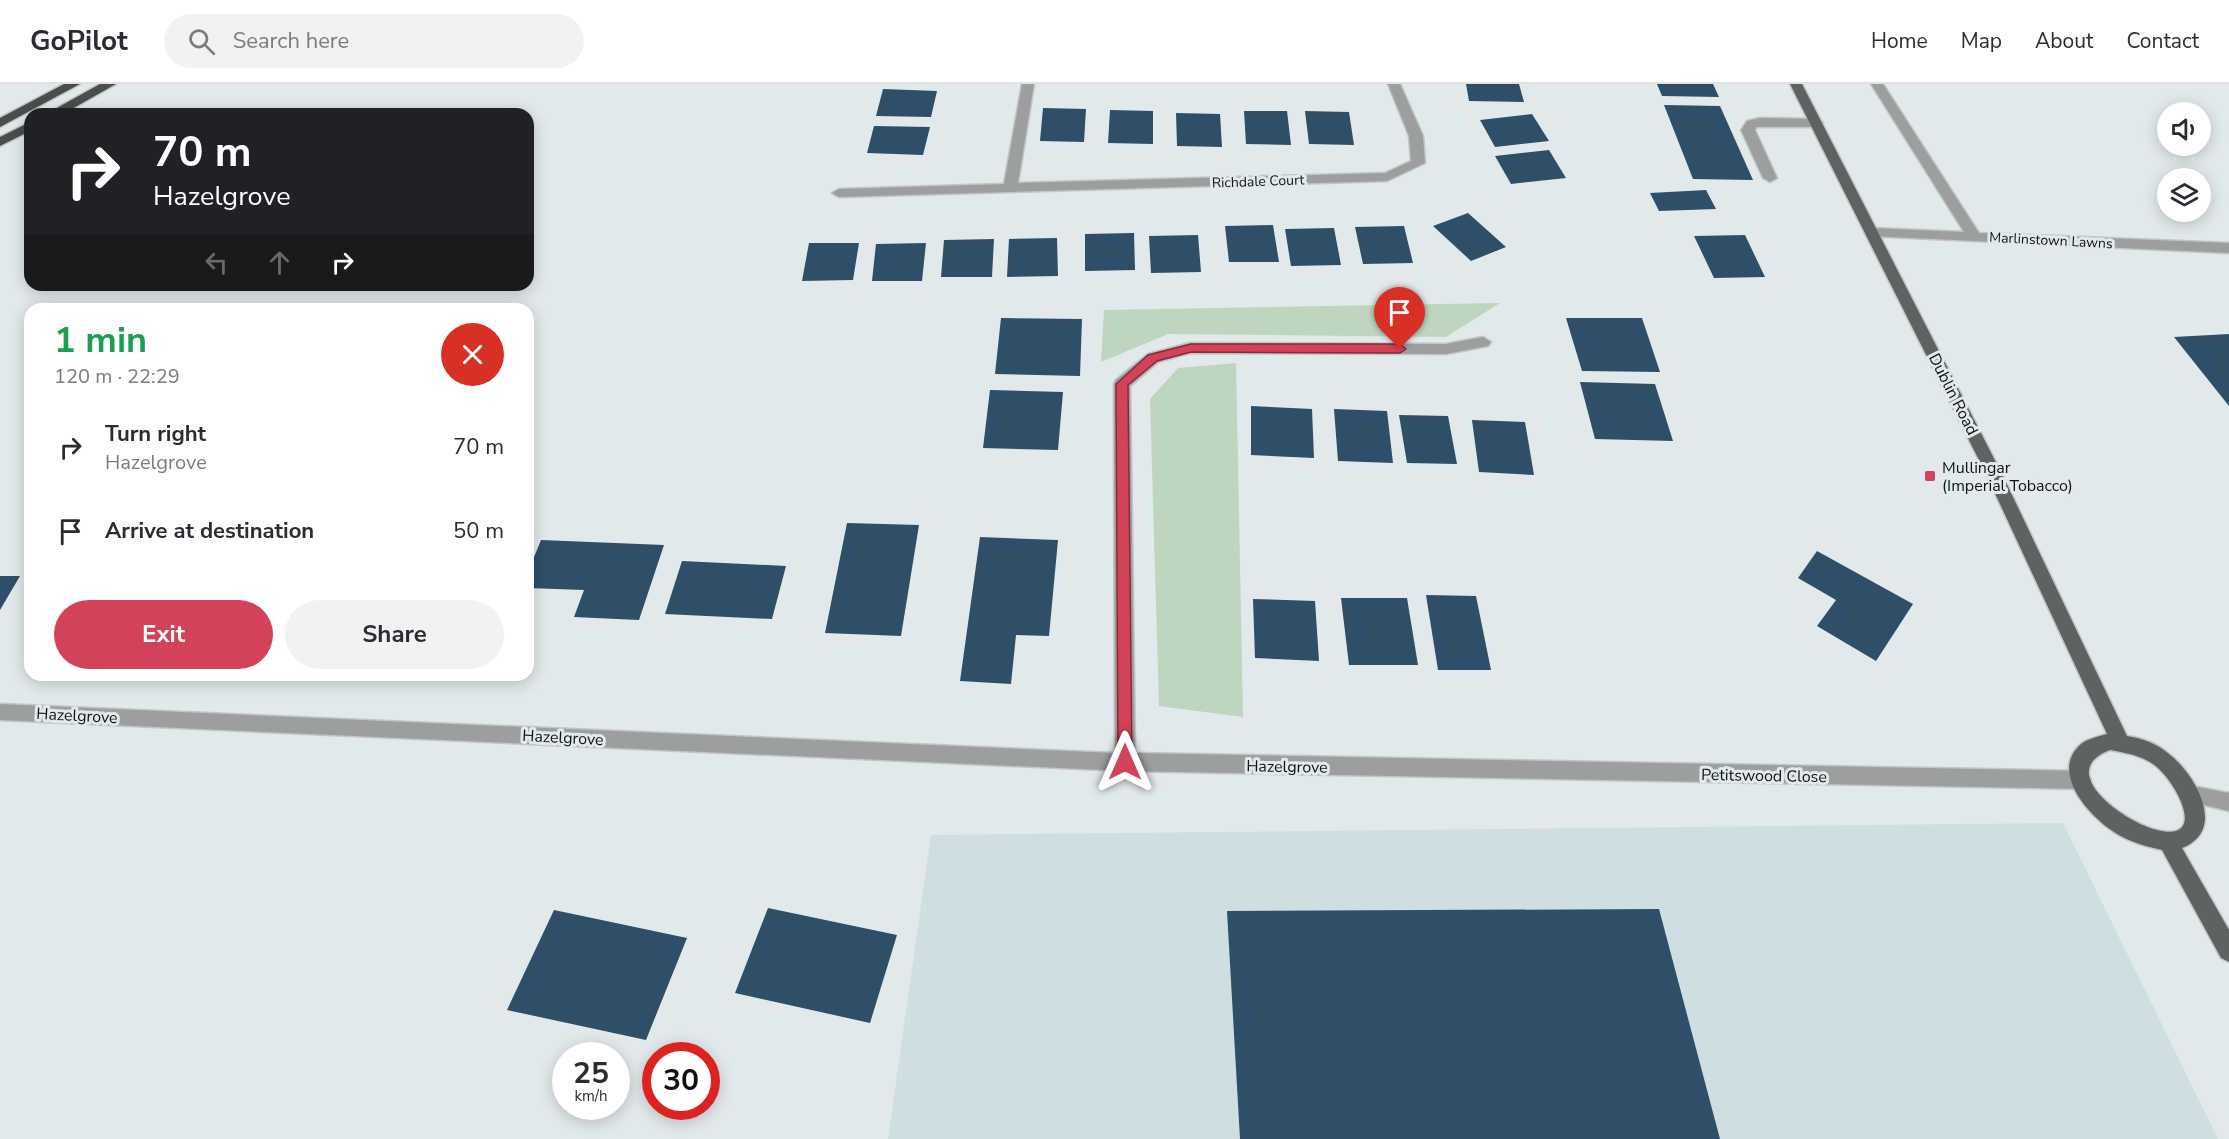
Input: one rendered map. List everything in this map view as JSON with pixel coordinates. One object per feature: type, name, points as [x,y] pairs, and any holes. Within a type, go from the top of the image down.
[{"type":"highway","points":[[28,108],[74,84]]},
{"type":"highway","points":[[64,108],[110,84]]},
{"type":"highway","points":[[0,123],[24,110]]},
{"type":"highway","points":[[0,142],[24,129]]},
{"type":"main road","name":"Dublin Road","points":[[1796,84],[1994,474],[2120,741]]},
{"type":"main road","points":[[2120,741],[2143,746],[2166,759],[2186,776],[2198,796],[2201,808],[2197,828],[2190,835],[2168,842],[2140,837],[2114,823],[2092,802],[2081,780],[2079,763],[2087,750],[2101,742],[2120,741]]},
{"type":"main road","points":[[2168,842],[2229,951]]},
{"type":"street","points":[[1010,189],[1028,84]]},
{"type":"street","name":"Richdale Court","points":[[839,193],[1387,177],[1418,164],[1416,136],[1394,84]]},
{"type":"street","points":[[1877,84],[1974,236]]},
{"type":"street","points":[[1770,178],[1748,130],[1752,124],[1816,123]]},
{"type":"street","name":"Marlinstown Lawns","points":[[1873,233],[2229,248]]},
{"type":"street","points":[[1125,762],[1122,384],[1153,358],[1191,348],[1446,349],[1484,342]]},
{"type":"street","name":"Hazelgrove","points":[[0,712],[1125,762],[1448,770]]},
{"type":"street","name":"Petitswood Close","points":[[1448,770],[2081,780]]},
{"type":"street","points":[[2198,796],[2229,801]]},
{"type":"shaded area","points":[[2063,823],[2218,1139],[888,1139],[931,835]]},
{"type":"green space","points":[[1500,303],[1446,337],[1168,334],[1101,362],[1104,310]]},
{"type":"green space","points":[[1236,363],[1243,717],[1159,706],[1150,399],[1178,368]]},
{"type":"building","points":[[1466,84],[1519,84],[1524,102],[1469,101]]},
{"type":"building","points":[[1657,84],[1713,84],[1719,97],[1662,96]]},
{"type":"building","points":[[883,89],[937,91],[931,117],[876,116]]},
{"type":"building","points":[[1664,105],[1720,106],[1753,180],[1693,179]]},
{"type":"building","points":[[1043,108],[1086,109],[1084,142],[1040,141]]},
{"type":"building","points":[[1110,110],[1153,111],[1153,144],[1108,143]]},
{"type":"building","points":[[1244,111],[1287,111],[1291,145],[1246,144]]},
{"type":"building","points":[[1305,111],[1349,112],[1354,145],[1309,144]]},
{"type":"building","points":[[1176,113],[1220,114],[1222,147],[1177,146]]},
{"type":"building","points":[[1532,114],[1549,141],[1495,147],[1480,120]]},
{"type":"building","points":[[874,126],[930,127],[923,155],[867,153]]},
{"type":"building","points":[[1549,150],[1566,178],[1511,184],[1495,156]]},
{"type":"building","points":[[1706,190],[1716,209],[1659,211],[1650,193]]},
{"type":"building","points":[[1468,213],[1506,247],[1471,261],[1433,226]]},
{"type":"building","points":[[1273,225],[1279,262],[1229,262],[1225,226]]},
{"type":"building","points":[[1404,226],[1413,263],[1363,264],[1355,227]]},
{"type":"building","points":[[1334,228],[1341,265],[1291,266],[1285,229]]},
{"type":"building","points":[[1134,233],[1135,270],[1085,271],[1085,234]]},
{"type":"building","points":[[1198,235],[1201,272],[1151,273],[1149,236]]},
{"type":"building","points":[[1745,235],[1765,277],[1714,278],[1694,236]]},
{"type":"building","points":[[1057,238],[1058,276],[1007,277],[1009,239]]},
{"type":"building","points":[[994,239],[992,277],[941,277],[944,240]]},
{"type":"building","points":[[809,243],[859,243],[853,280],[802,281]]},
{"type":"building","points":[[926,243],[922,281],[872,281],[876,244]]},
{"type":"building","points":[[1001,318],[1082,319],[1080,376],[995,374]]},
{"type":"building","points":[[1566,318],[1642,318],[1660,372],[1582,371]]},
{"type":"building","points":[[2229,334],[2229,406],[2174,337]]},
{"type":"building","points":[[1580,382],[1655,384],[1673,441],[1595,439]]},
{"type":"building","points":[[990,390],[1063,392],[1058,450],[983,448]]},
{"type":"building","points":[[1251,406],[1312,409],[1314,458],[1251,455]]},
{"type":"building","points":[[1334,409],[1387,411],[1393,463],[1338,461]]},
{"type":"building","points":[[1399,415],[1448,416],[1457,464],[1407,463]]},
{"type":"building","points":[[1472,420],[1525,422],[1534,475],[1479,472]]},
{"type":"building","points":[[847,523],[919,525],[901,636],[825,633]]},
{"type":"building","points":[[980,537],[1058,540],[1049,636],[1016,635],[1011,684],[960,681]]},
{"type":"building","points":[[541,540],[664,545],[639,620],[574,617],[584,590],[534,588],[534,557]]},
{"type":"building","points":[[1817,551],[1913,604],[1876,661],[1817,626],[1836,600],[1798,578]]},
{"type":"building","points":[[682,561],[786,566],[772,619],[665,614]]},
{"type":"building","points":[[0,576],[20,576],[0,610]]},
{"type":"building","points":[[1426,595],[1476,596],[1491,670],[1438,670]]},
{"type":"building","points":[[1341,598],[1407,598],[1418,665],[1349,665]]},
{"type":"building","points":[[1253,599],[1315,601],[1319,661],[1255,658]]},
{"type":"building","points":[[768,908],[897,935],[870,1023],[735,993]]},
{"type":"building","points":[[1659,909],[1720,1139],[1240,1139],[1227,911]]},
{"type":"building","points":[[554,910],[687,938],[646,1040],[507,1010]]},
{"type":"place","name":"Mullingar (Imperial Tobacco)","points":[[1930,476]]},
{"type":"route","points":[[1125,762],[1122,384],[1153,358],[1191,348],[1400,349]]}]
